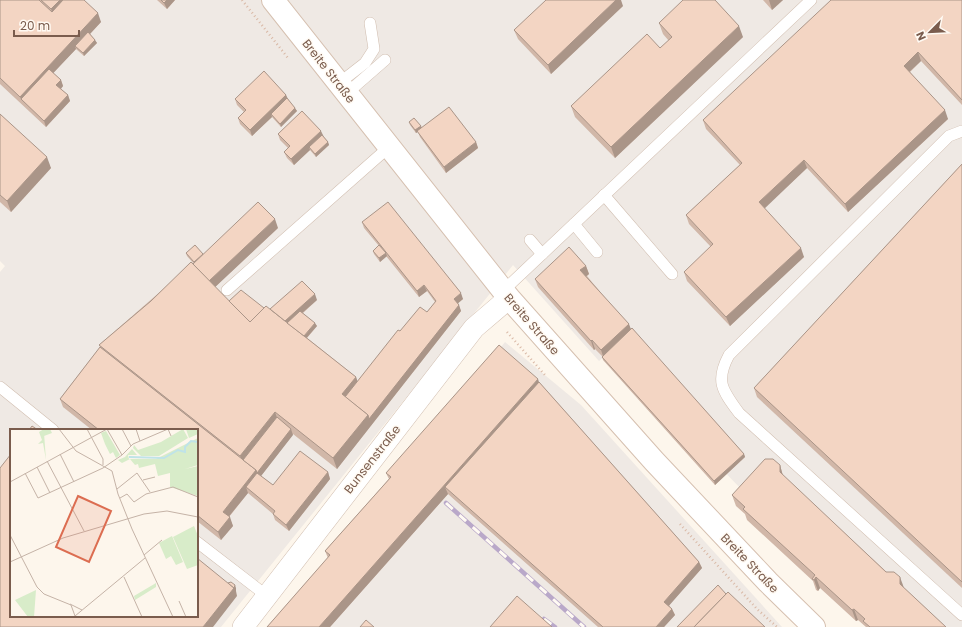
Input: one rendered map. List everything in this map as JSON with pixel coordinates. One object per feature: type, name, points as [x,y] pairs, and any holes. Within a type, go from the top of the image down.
[{"type":"main road","name":"Breite Straße","points":[[273,0],[342,89],[506,294],[654,461],[768,582],[814,627]]},
{"type":"street","name":"Bunsenstraße","points":[[243,627],[474,328],[506,294]]},
{"type":"lane","points":[[506,294],[542,254],[811,0]]},
{"type":"lane","points":[[342,89],[365,63],[374,48],[370,23]]},
{"type":"lane","points":[[342,89],[385,60]]},
{"type":"lane","points":[[962,131],[950,136],[729,355],[721,373],[721,381],[728,399],[739,413],[962,615]]},
{"type":"lane","points":[[227,290],[389,147]]},
{"type":"lane","points":[[604,195],[672,274]]},
{"type":"lane","points":[[574,224],[597,252]]},
{"type":"lane","points":[[530,240],[542,254]]},
{"type":"lane","points":[[0,387],[52,429]]},
{"type":"lane","points":[[198,543],[267,596]]},
{"type":"shaded area","points":[[0,0],[962,0],[958,17],[682,282],[958,22],[962,27],[962,627],[877,627],[849,601],[609,352],[599,361],[513,265],[221,627],[0,627],[0,272],[5,266],[0,261]]},
{"type":"shaded area","points":[[505,342],[581,405],[782,627],[280,627]]},
{"type":"building","points":[[0,0],[39,0],[52,12],[63,0],[84,0],[98,13],[20,97],[0,78]]},
{"type":"building","points":[[41,0],[60,0],[51,9]]},
{"type":"building","points":[[546,0],[616,0],[548,65],[514,30]]},
{"type":"building","points":[[683,0],[715,0],[739,26],[611,147],[571,106],[647,34],[660,48],[672,37],[659,23]]},
{"type":"building","points":[[831,0],[962,0],[962,100],[918,52],[904,66],[945,110],[845,204],[804,160],[759,202],[801,248],[726,317],[684,272],[713,244],[686,215],[742,163],[703,120]]},
{"type":"building","points":[[88,32],[95,40],[83,53],[75,46]]},
{"type":"building","points":[[49,69],[61,80],[56,85],[68,95],[44,121],[21,99]]},
{"type":"building","points":[[264,71],[286,95],[250,130],[238,118],[246,110],[235,99]]},
{"type":"building","points":[[287,98],[295,108],[280,124],[271,114]]},
{"type":"building","points":[[449,107],[476,142],[444,167],[417,131]]},
{"type":"building","points":[[302,111],[321,131],[291,159],[284,152],[290,146],[278,134]]},
{"type":"building","points":[[0,114],[47,157],[7,201],[0,195]]},
{"type":"building","points":[[414,118],[421,126],[415,130],[409,122]]},
{"type":"building","points":[[322,135],[328,142],[315,154],[309,147]]},
{"type":"building","points":[[962,164],[962,582],[754,388]]},
{"type":"building","points":[[258,202],[275,219],[209,281],[193,264]]},
{"type":"building","points":[[388,202],[461,293],[454,299],[459,305],[369,419],[368,415],[345,397],[398,330],[400,331],[420,307],[427,312],[436,301],[424,285],[417,291],[362,222]]},
{"type":"building","points":[[195,245],[203,254],[194,262],[186,253]]},
{"type":"building","points":[[379,245],[386,253],[379,258],[373,251]]},
{"type":"building","points":[[569,247],[586,266],[580,270],[629,324],[601,350],[535,279]]},
{"type":"building","points":[[191,262],[250,322],[266,306],[356,377],[342,394],[368,415],[333,458],[275,412],[240,456],[99,345],[151,301]]},
{"type":"building","points":[[302,281],[315,294],[285,321],[270,309]]},
{"type":"building","points":[[241,290],[264,308],[250,322],[229,301]]},
{"type":"building","points":[[300,311],[315,323],[304,336],[287,323]]},
{"type":"building","points":[[632,328],[744,454],[714,481],[602,357]]},
{"type":"building","points":[[499,345],[538,379],[319,627],[267,627],[330,555],[325,551],[391,477],[386,473]]},
{"type":"building","points":[[100,347],[256,470],[223,512],[230,517],[218,532],[198,516],[198,429],[98,429],[60,399]]},
{"type":"building","points":[[539,382],[699,562],[664,602],[672,609],[656,627],[603,627],[445,487]]},
{"type":"building","points":[[277,417],[291,429],[257,473],[256,470],[243,460]]},
{"type":"building","points":[[32,426],[36,429],[30,429]]},
{"type":"building","points":[[300,451],[328,472],[286,525],[273,514],[275,511],[246,487],[257,473],[273,485]]},
{"type":"building","points":[[10,455],[10,617],[198,617],[198,559],[234,588],[203,627],[0,627],[0,468]]},
{"type":"building","points":[[765,459],[773,459],[780,465],[780,472],[886,572],[894,572],[900,577],[900,584],[946,627],[870,627],[863,621],[865,619],[854,609],[852,610],[816,577],[814,580],[812,579],[815,575],[743,509],[745,507],[732,495]]},
{"type":"building","points":[[231,582],[235,585],[234,588],[228,583]]},
{"type":"building","points":[[718,585],[726,594],[694,627],[677,627]]},
{"type":"building","points":[[728,592],[765,627],[694,627]]},
{"type":"building","points":[[517,596],[552,627],[490,627]]},
{"type":"building","points":[[366,620],[374,627],[360,627]]},
{"type":"railway","points":[[446,503],[584,627]]},
{"type":"railway","points":[[544,619],[555,627]]}]
